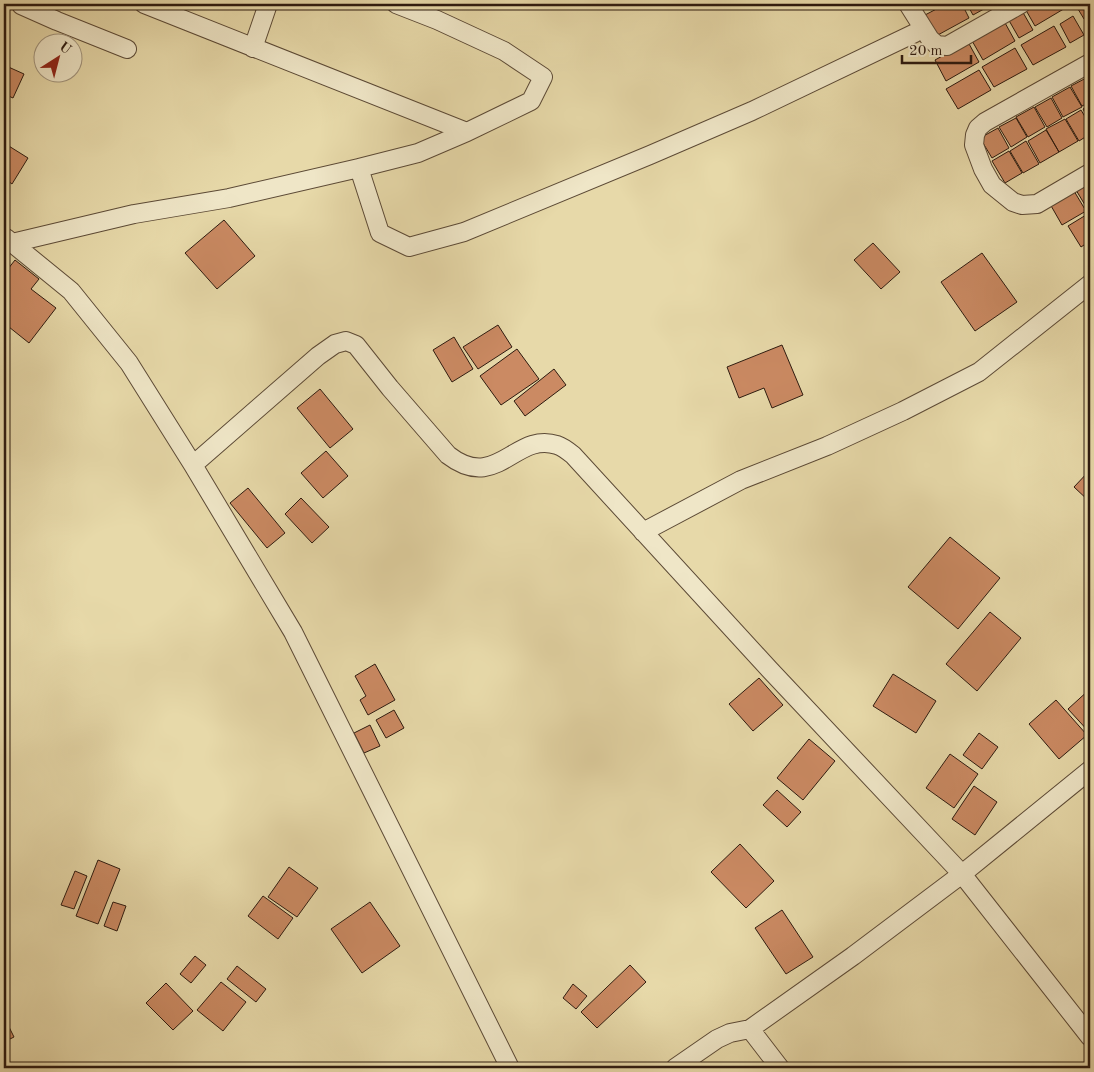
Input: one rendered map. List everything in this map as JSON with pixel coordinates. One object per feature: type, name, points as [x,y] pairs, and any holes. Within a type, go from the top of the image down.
[{"type":"street","points":[[22,4],[57,21],[127,49]]},
{"type":"street","points":[[144,4],[467,132]]},
{"type":"street","points":[[253,48],[268,4]]},
{"type":"street","points":[[8,240],[134,214],[229,198],[418,153],[531,101],[543,77],[504,51],[437,20],[396,4]]},
{"type":"street","points":[[908,4],[930,39],[937,45],[946,46],[1021,4]]},
{"type":"street","points":[[359,168],[380,233],[409,247],[464,232],[650,155],[752,111],[915,33]]},
{"type":"street","points":[[1090,63],[985,122],[978,128],[974,145],[983,169],[992,185],[1013,202],[1036,204],[1090,173]]},
{"type":"street","points":[[8,240],[71,291],[129,363],[193,465],[293,632],[510,1068]]},
{"type":"street","points":[[643,532],[741,480],[904,412],[979,372],[1090,284]]},
{"type":"street","points":[[193,465],[318,356],[335,344],[346,341],[356,345],[390,388],[448,455],[457,462],[466,466],[484,468],[492,466],[529,445],[546,443],[556,445],[573,455],[770,670],[962,874],[1090,1036]]},
{"type":"street","points":[[675,1068],[717,1039],[730,1033],[750,1029],[853,956],[962,874],[1090,770]]},
{"type":"street","points":[[750,1029],[780,1068]]},
{"type":"building","points":[[946,4],[962,4],[969,18],[936,36],[925,15]]},
{"type":"building","points":[[967,4],[993,4],[973,15]]},
{"type":"building","points":[[1065,4],[1067,7],[1035,26],[1023,5]]},
{"type":"building","points":[[1075,4],[1090,4],[1090,15],[1084,19]]},
{"type":"building","points":[[1021,9],[1033,30],[1019,38],[1007,17]]},
{"type":"building","points":[[1073,16],[1084,35],[1070,43],[1060,24]]},
{"type":"building","points":[[1004,21],[1015,41],[983,60],[971,39]]},
{"type":"building","points":[[1054,26],[1066,47],[1033,65],[1021,45]]},
{"type":"building","points":[[968,42],[979,62],[946,81],[935,60]]},
{"type":"building","points":[[1015,48],[1027,69],[994,87],[982,67]]},
{"type":"building","points":[[4,65],[24,74],[13,98],[4,94]]},
{"type":"building","points":[[979,70],[991,90],[958,109],[946,89]]},
{"type":"building","points":[[1088,77],[1090,82],[1090,102],[1082,106],[1071,86]]},
{"type":"building","points":[[1070,87],[1082,107],[1063,117],[1052,97]]},
{"type":"building","points":[[1051,98],[1062,118],[1047,127],[1035,107]]},
{"type":"building","points":[[1090,104],[1090,122],[1083,109]]},
{"type":"building","points":[[1034,107],[1045,127],[1028,137],[1016,117]]},
{"type":"building","points":[[1081,110],[1090,125],[1090,134],[1079,141],[1066,119]]},
{"type":"building","points":[[1016,118],[1027,137],[1011,147],[999,127]]},
{"type":"building","points":[[1065,119],[1078,141],[1059,152],[1046,129]]},
{"type":"building","points":[[998,128],[1009,148],[992,158],[980,138]]},
{"type":"building","points":[[1046,130],[1059,152],[1040,163],[1028,141]]},
{"type":"building","points":[[1026,141],[1039,164],[1023,173],[1010,151]]},
{"type":"building","points":[[4,143],[28,158],[12,184],[4,178]]},
{"type":"building","points":[[1009,151],[1022,173],[1005,183],[992,161]]},
{"type":"building","points":[[1090,181],[1090,209],[1088,210],[1076,190]]},
{"type":"building","points":[[1074,191],[1086,211],[1062,225],[1050,204]]},
{"type":"building","points":[[1086,215],[1090,222],[1090,241],[1081,247],[1068,226]]},
{"type":"building","points":[[224,220],[255,256],[217,289],[185,253]]},
{"type":"building","points":[[873,243],[900,272],[881,289],[854,260]]},
{"type":"building","points":[[982,253],[1017,302],[975,331],[941,282]]},
{"type":"building","points":[[15,260],[39,279],[31,289],[56,308],[29,343],[4,323],[4,274]]},
{"type":"building","points":[[498,325],[512,347],[478,369],[463,347]]},
{"type":"building","points":[[454,337],[473,369],[452,382],[433,350]]},
{"type":"building","points":[[782,345],[803,395],[772,408],[764,388],[739,398],[727,367]]},
{"type":"building","points":[[517,349],[539,379],[501,405],[480,376]]},
{"type":"building","points":[[554,369],[566,385],[525,416],[514,401]]},
{"type":"building","points":[[320,389],[353,429],[330,448],[297,408]]},
{"type":"building","points":[[326,451],[348,476],[323,498],[301,473]]},
{"type":"building","points":[[1090,470],[1090,502],[1074,487]]},
{"type":"building","points":[[248,488],[285,533],[267,548],[230,503]]},
{"type":"building","points":[[301,498],[329,527],[312,543],[285,514]]},
{"type":"building","points":[[950,537],[1000,578],[958,629],[908,587]]},
{"type":"building","points":[[990,612],[1021,638],[977,691],[946,664]]},
{"type":"building","points":[[375,664],[395,700],[368,715],[360,700],[366,696],[355,676]]},
{"type":"building","points":[[893,674],[936,701],[916,733],[873,706]]},
{"type":"building","points":[[759,678],[783,705],[753,731],[729,704]]},
{"type":"building","points":[[1090,689],[1090,733],[1068,709]]},
{"type":"building","points":[[1056,700],[1087,735],[1059,759],[1029,724]]},
{"type":"building","points":[[394,710],[404,728],[386,738],[376,720]]},
{"type":"building","points":[[370,725],[380,746],[364,753],[354,733]]},
{"type":"building","points":[[979,733],[998,747],[982,769],[963,755]]},
{"type":"building","points":[[809,739],[835,761],[803,800],[777,778]]},
{"type":"building","points":[[950,754],[978,774],[954,808],[926,788]]},
{"type":"building","points":[[974,786],[997,802],[975,835],[952,819]]},
{"type":"building","points":[[777,790],[801,812],[787,827],[763,805]]},
{"type":"building","points":[[740,844],[774,881],[746,908],[711,872]]},
{"type":"building","points":[[98,860],[120,869],[98,924],[76,916]]},
{"type":"building","points":[[289,867],[318,888],[297,917],[268,897]]},
{"type":"building","points":[[75,871],[87,876],[74,909],[61,905]]},
{"type":"building","points":[[263,896],[293,918],[278,939],[248,916]]},
{"type":"building","points":[[113,902],[126,906],[117,931],[104,926]]},
{"type":"building","points":[[370,902],[400,946],[362,973],[331,929]]},
{"type":"building","points":[[782,910],[813,957],[786,974],[755,928]]},
{"type":"building","points":[[195,956],[206,965],[191,983],[180,974]]},
{"type":"building","points":[[630,965],[646,982],[597,1028],[581,1012]]},
{"type":"building","points":[[237,966],[266,989],[256,1002],[227,979]]},
{"type":"building","points":[[221,982],[246,1002],[223,1031],[197,1010]]},
{"type":"building","points":[[166,983],[193,1011],[173,1030],[146,1003]]},
{"type":"building","points":[[573,984],[587,996],[576,1009],[563,998]]},
{"type":"building","points":[[4,1017],[14,1037],[4,1042]]}]
